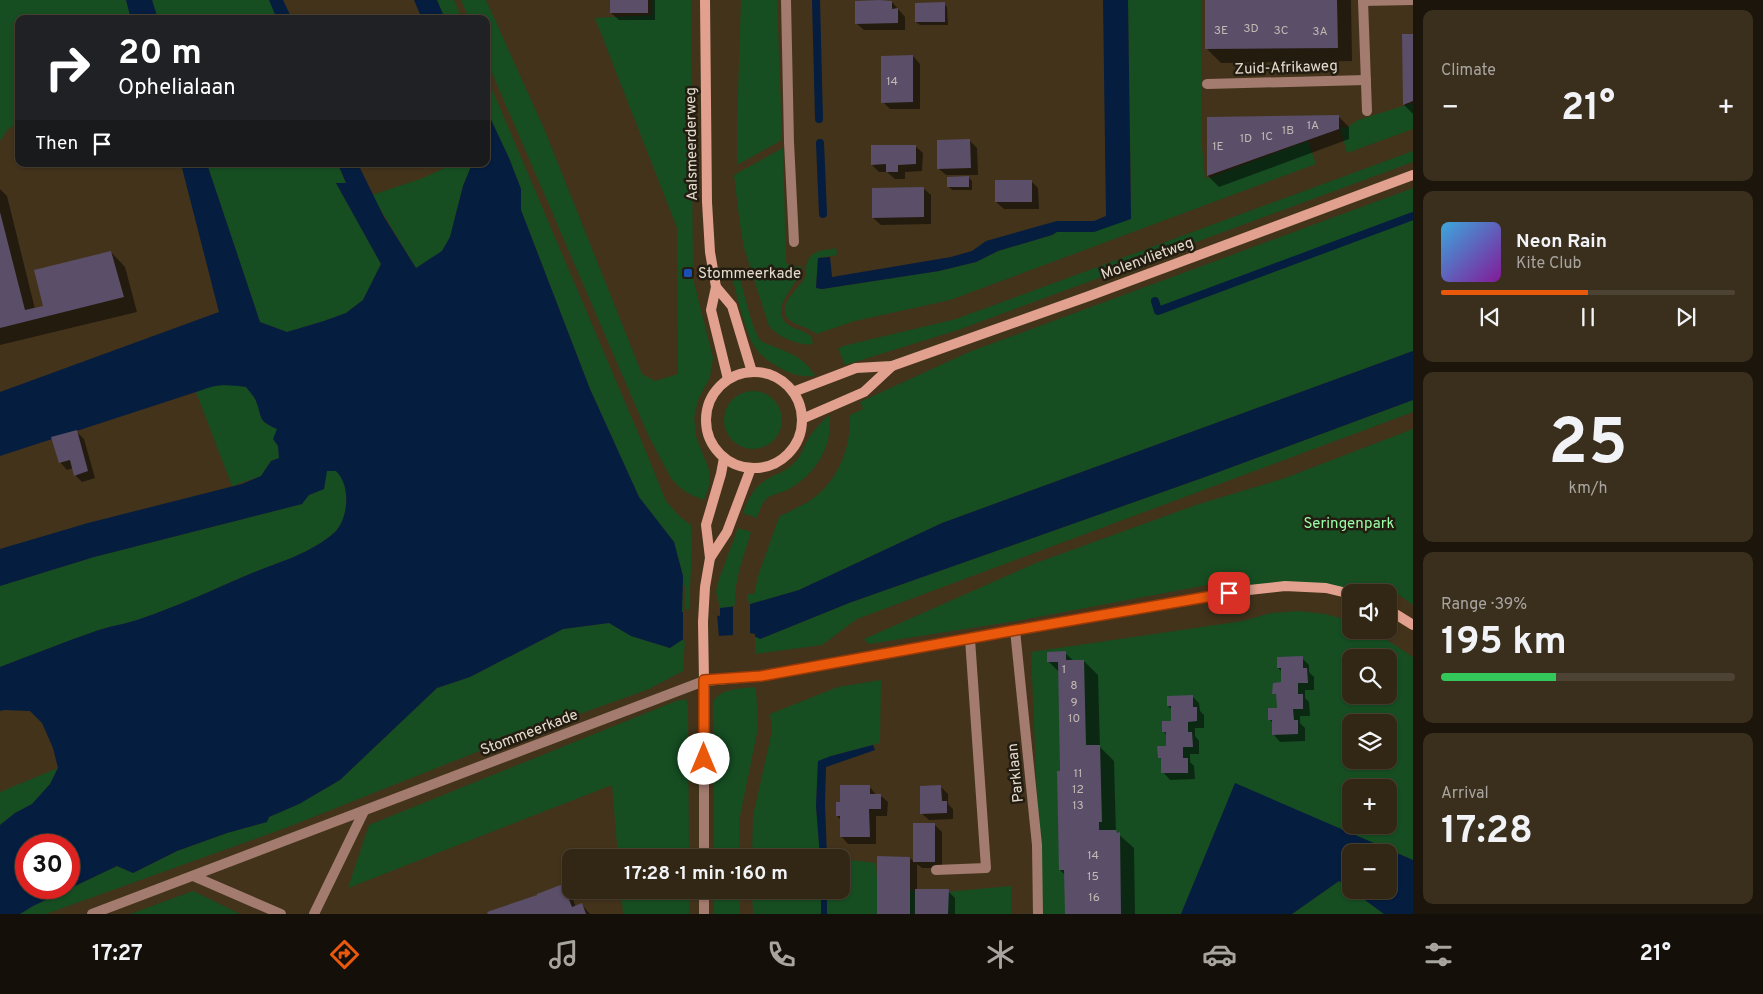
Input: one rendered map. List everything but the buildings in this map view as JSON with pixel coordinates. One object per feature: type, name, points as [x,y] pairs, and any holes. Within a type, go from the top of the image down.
[{"type":"street","name":"Aalsmeerderweg","points":[[704,0],[707,202],[710,252],[716,287],[711,310],[728,379]]},
{"type":"street","points":[[786,0],[789,142],[794,242]]},
{"type":"street","points":[[1367,111],[1363,0],[1413,0]]},
{"type":"street","name":"Zuid-Afrikaweg","points":[[1207,84],[1366,80]]},
{"type":"street","name":"Molenvlietweg","points":[[793,392],[856,368],[892,366],[1089,296],[1413,175]]},
{"type":"street","points":[[716,287],[732,306],[752,372]]},
{"type":"street","name":"Molenvlietweg","points":[[802,419],[864,392],[892,366]]},
{"type":"street","points":[[752,372],[763,372],[775,376],[785,383],[798,400],[802,419],[797,441],[783,458],[773,464],[750,468],[732,463],[724,458],[715,448],[708,437],[706,417],[711,398],[718,387],[728,379],[739,374],[752,372]]},
{"type":"street","points":[[704,849],[703,622],[705,587],[710,558],[706,525],[724,458]]},
{"type":"street","points":[[710,558],[727,532],[750,468]]},
{"type":"street","points":[[704,680],[761,676],[1249,590],[1284,586],[1326,588],[1342,592]]},
{"type":"street","points":[[1397,615],[1413,625]]},
{"type":"street","name":"Parklaan","points":[[1016,630],[1037,844],[1038,914]]},
{"type":"street","points":[[936,870],[986,868],[970,639]]},
{"type":"street","name":"Stommeerkade","points":[[92,914],[704,680]]},
{"type":"street","points":[[314,914],[364,811]]},
{"type":"street","points":[[193,876],[281,914]]},
{"type":"street","points":[[704,899],[704,914]]},
{"type":"green space","points":[[0,0],[126,0],[130,15],[15,15],[15,125],[8,129],[0,141]]},
{"type":"green space","points":[[152,0],[269,0],[275,15],[157,15]]},
{"type":"green space","points":[[437,0],[454,0],[460,15],[443,15]]},
{"type":"green space","points":[[461,0],[486,0],[545,131],[642,374],[655,381],[678,374],[677,228],[595,18],[652,15],[652,0],[691,0],[693,278],[713,358],[710,377],[698,400],[694,417],[696,436],[709,470],[709,486],[704,500],[686,492],[674,482],[649,437],[490,68],[490,15],[467,15]]},
{"type":"green space","points":[[741,0],[777,0],[782,140],[737,165],[737,125]]},
{"type":"green space","points":[[1128,0],[1201,0],[1202,147],[1205,179],[1308,141],[1316,164],[950,300],[855,321],[816,334],[788,319],[785,311],[787,301],[804,279],[808,261],[813,254],[818,252],[836,248],[837,255],[818,258],[816,288],[822,289],[939,271],[976,262],[998,251],[1057,232],[1094,232],[1131,198]]},
{"type":"green space","points":[[490,84],[666,501],[679,516],[691,525],[689,612],[682,612],[683,576],[674,542],[639,497],[590,389],[521,210],[521,189],[490,118]]},
{"type":"green space","points":[[1413,103],[1413,129],[1347,153],[1340,127],[1346,128],[1358,120]]},
{"type":"green space","points":[[783,148],[786,262],[791,267],[802,266],[783,302],[782,316],[786,323],[811,336],[813,344],[801,344],[789,340],[769,326],[744,248],[740,225],[734,175]]},
{"type":"green space","points":[[1413,151],[1413,162],[958,330],[845,365],[838,348],[956,319]]},
{"type":"green space","points":[[208,167],[339,167],[346,184],[336,183],[381,264],[363,300],[346,313],[287,332],[260,322]]},
{"type":"green space","points":[[447,167],[471,167],[463,186],[450,237],[442,251],[416,268],[372,195],[423,178]]},
{"type":"green space","points":[[1413,188],[1413,351],[942,523],[799,590],[747,605],[747,594],[754,594],[758,576],[780,516],[808,502],[835,475],[841,464],[848,440],[850,415],[863,409],[860,402],[969,352]]},
{"type":"green space","points":[[739,275],[752,320],[761,341],[798,358],[807,365],[815,376],[802,376],[786,371],[769,361],[757,350],[745,325],[732,277]]},
{"type":"green space","points":[[230,384],[246,387],[255,399],[263,421],[277,429],[279,458],[271,461],[261,476],[232,486],[196,392],[214,385]]},
{"type":"green space","points":[[747,391],[759,391],[774,399],[782,414],[782,426],[774,441],[759,449],[747,449],[732,441],[724,426],[724,414],[732,399]]},
{"type":"green space","points":[[1413,400],[1413,412],[857,619],[822,645],[755,654],[755,636],[760,639],[849,603],[1205,477]]},
{"type":"green space","points":[[829,415],[829,437],[821,458],[807,476],[789,489],[770,496],[765,500],[757,518],[743,513],[750,497],[757,488],[765,480],[789,468],[794,463],[810,436]]},
{"type":"green space","name":"Seringenpark","points":[[1413,429],[1413,605],[1397,594],[1397,584],[1342,584],[1342,588],[1218,583],[1016,621],[869,644],[864,639],[1036,563],[1196,505],[1285,478]]},
{"type":"green space","points":[[326,471],[336,471],[341,477],[346,493],[346,502],[343,519],[339,527],[325,540],[295,556],[168,609],[135,621],[96,631],[0,667],[0,586],[94,557],[302,504],[309,495],[324,489]]},
{"type":"green space","points":[[738,528],[751,532],[738,578],[735,607],[720,608],[716,592]]},
{"type":"green space","points":[[1299,611],[1325,614],[1342,619],[1342,639],[1386,639],[1413,657],[1413,860],[1397,853],[1397,844],[1376,844],[1352,834],[1397,834],[1397,779],[1342,779],[1342,830],[1235,784],[1181,914],[1042,914],[1031,652],[1243,621],[1271,613]]},
{"type":"green space","points":[[609,623],[631,636],[670,648],[685,638],[683,671],[649,689],[507,740],[288,827],[46,914],[20,914],[48,899],[80,899],[80,884],[117,866],[133,873],[177,851],[227,833],[267,822],[269,817],[299,804],[340,780],[437,688],[470,677],[563,629]]},
{"type":"green space","points":[[881,680],[880,743],[831,756],[818,762],[816,806],[819,849],[752,849],[753,816],[772,731],[770,714],[838,687]]},
{"type":"green space","points":[[754,687],[756,689],[758,728],[739,821],[739,849],[714,849],[713,703],[720,694],[736,689]]},
{"type":"green space","points":[[686,699],[688,706],[689,849],[617,849],[612,785],[348,888],[369,825],[676,701]]},
{"type":"green space","points":[[58,768],[50,784],[32,804],[15,813],[0,825],[0,792]]},
{"type":"green space","points":[[850,860],[876,863],[879,914],[827,914],[827,899],[850,899]]},
{"type":"green space","points":[[1339,881],[1342,883],[1342,899],[1364,899],[1384,914],[1292,914]]},
{"type":"green space","points":[[1011,886],[1011,914],[907,914],[906,890],[935,893]]},
{"type":"green space","points":[[193,891],[240,914],[130,914]]},
{"type":"green space","points":[[622,899],[689,899],[689,914],[623,914]]},
{"type":"green space","points":[[714,899],[740,899],[740,914],[714,914]]},
{"type":"green space","points":[[752,899],[821,899],[821,914],[753,914]]},
{"type":"water","points":[[126,0],[152,0],[157,15],[130,15]]},
{"type":"water","points":[[269,0],[283,0],[290,15],[275,15]]},
{"type":"water","points":[[414,0],[437,0],[443,15],[420,15]]},
{"type":"water","points":[[1103,0],[1128,0],[1131,219],[1094,232],[1057,232],[998,251],[976,262],[939,271],[822,289],[816,288],[818,258],[830,257],[832,277],[951,257],[972,251],[986,241],[1057,221],[1094,221],[1106,216]]},
{"type":"water","points":[[490,118],[521,189],[521,210],[590,389],[639,497],[674,542],[683,576],[682,612],[720,616],[720,608],[747,605],[799,590],[942,523],[1413,351],[1413,400],[1205,477],[849,603],[760,639],[750,634],[685,638],[670,648],[631,636],[609,623],[563,629],[470,677],[437,688],[340,780],[299,804],[269,817],[267,822],[227,833],[177,851],[133,873],[117,866],[80,884],[80,834],[15,834],[15,899],[48,899],[20,914],[0,914],[0,825],[15,813],[32,804],[50,784],[58,768],[53,748],[42,723],[30,711],[0,711],[0,667],[96,631],[154,614],[305,552],[325,540],[339,527],[345,511],[346,493],[341,477],[336,471],[327,471],[324,489],[309,495],[302,504],[94,557],[0,586],[0,549],[88,523],[242,484],[261,476],[271,461],[279,458],[278,446],[273,439],[277,429],[263,421],[253,395],[246,387],[226,385],[203,389],[0,456],[0,392],[219,312],[182,167],[208,167],[260,322],[287,332],[346,313],[363,300],[381,264],[336,183],[346,183],[339,167],[359,167],[384,217],[416,268],[442,251],[450,237],[463,186],[471,167],[490,167]]},
{"type":"water","points":[[873,745],[875,750],[826,767],[827,849],[819,849],[816,806],[818,761]]},
{"type":"water","points":[[1235,783],[1342,829],[1342,834],[1353,834],[1376,844],[1342,844],[1342,883],[1339,881],[1292,914],[1181,914]]},
{"type":"water","points":[[1397,853],[1413,860],[1413,914],[1384,914],[1363,899],[1397,899]]},
{"type":"water","points":[[821,899],[827,899],[827,914],[821,914]]},
{"type":"pier","points":[[683,586],[685,586],[685,609],[717,613],[719,637],[686,640],[683,642]]},
{"type":"pier","points":[[750,601],[750,633],[755,634],[755,639],[750,637],[733,637],[733,605]]},
{"type":"waterway","points":[[816,0],[819,119]]},
{"type":"waterway","points":[[820,143],[823,214]]},
{"type":"waterway","points":[[1155,301],[1158,311],[1413,216]]},
{"type":"place","name":"Stommeerkade","points":[[688,273]]},
{"type":"route","points":[[704,759],[704,680],[761,676],[1229,593]]}]
